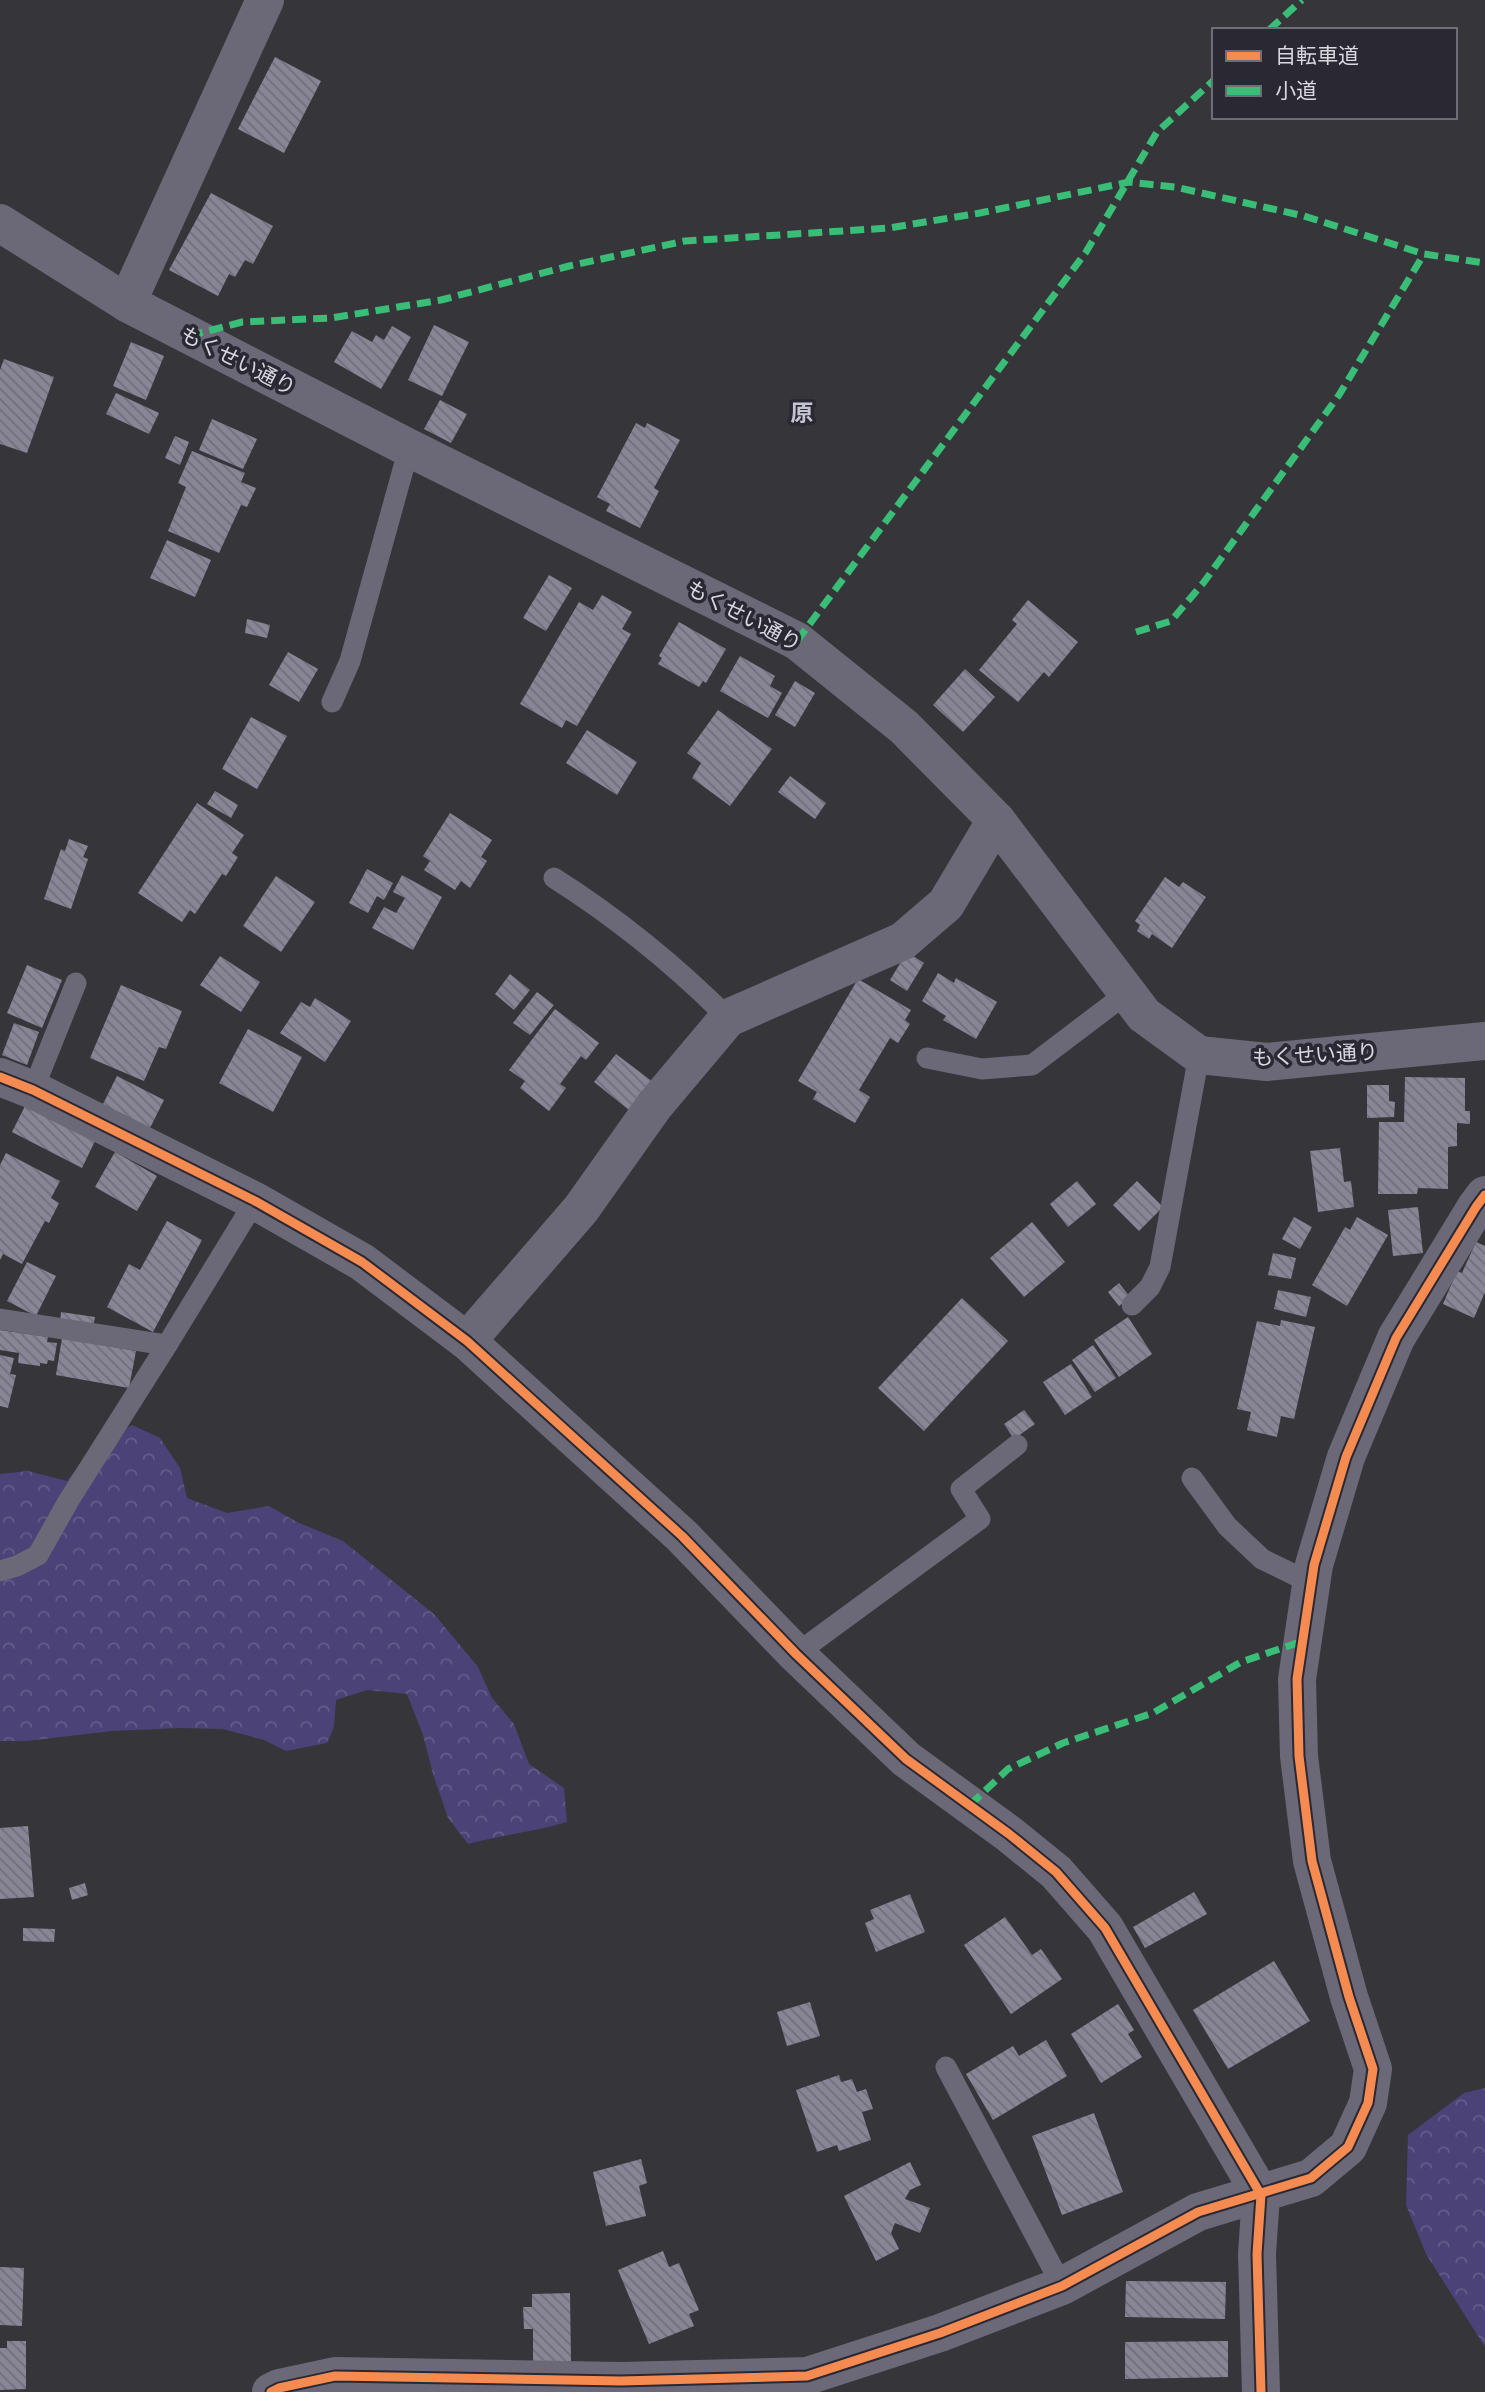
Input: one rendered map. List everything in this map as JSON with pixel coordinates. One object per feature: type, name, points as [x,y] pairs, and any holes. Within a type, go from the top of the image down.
[{"type":"street","points":[[127,303],[265,0]]},
{"type":"street","name":"もくせい通り","points":[[0,223],[127,303],[409,448],[797,641],[904,727],[996,820],[1144,1015],[1199,1055],[1266,1062],[1485,1041]]},
{"type":"street","points":[[467,1341],[581,1209],[654,1106],[728,1018],[904,941],[946,904],[996,820]]},
{"type":"street","points":[[17,1083],[255,1201],[362,1262],[467,1341],[682,1536],[796,1654],[906,1759],[1056,1872],[1105,1928],[1261,2194],[1257,2254],[1261,2392]]},
{"type":"street","points":[[271,2392],[335,2376],[621,2386],[807,2376],[940,2333],[1062,2286],[1198,2212],[1311,2178],[1348,2147],[1368,2103],[1373,2069],[1349,1997],[1312,1861],[1299,1756],[1297,1679],[1314,1565],[1346,1457],[1396,1338],[1485,1195]]},
{"type":"lane","points":[[332,702],[350,661],[409,448]]},
{"type":"lane","points":[[554,878],[597,905],[676,968],[728,1018]]},
{"type":"lane","points":[[17,1083],[76,983]]},
{"type":"lane","points":[[927,1058],[982,1069],[1032,1065],[1127,993]]},
{"type":"lane","points":[[1132,1305],[1150,1287],[1160,1267],[1199,1055]]},
{"type":"lane","points":[[0,1571],[38,1555],[69,1500],[255,1201]]},
{"type":"lane","points":[[0,1319],[167,1345]]},
{"type":"lane","points":[[796,1654],[981,1519],[961,1489],[1017,1445]]},
{"type":"lane","points":[[1192,1478],[1227,1526],[1262,1559],[1311,1583]]},
{"type":"lane","points":[[946,2067],[1062,2286]]},
{"type":"green space","points":[[132,1425],[160,1438],[180,1468],[187,1498],[227,1513],[269,1506],[297,1522],[343,1541],[435,1615],[478,1667],[492,1698],[514,1724],[529,1764],[564,1788],[567,1822],[468,1844],[448,1818],[423,1735],[407,1694],[367,1690],[336,1700],[334,1727],[327,1743],[286,1751],[264,1740],[223,1729],[112,1731],[27,1741],[0,1741],[0,1474],[28,1471],[67,1481],[95,1445]]},
{"type":"green space","points":[[1485,2088],[1485,2347],[1426,2254],[1406,2205],[1408,2135],[1464,2093]]},
{"type":"building","points":[[275,57],[321,81],[284,153],[238,129]]},
{"type":"building","points":[[211,193],[273,226],[253,264],[245,260],[235,277],[229,274],[218,296],[169,270]]},
{"type":"building","points":[[434,325],[469,342],[442,396],[408,380]]},
{"type":"building","points":[[392,326],[411,337],[381,389],[334,362],[352,331],[372,342],[376,335],[384,340]]},
{"type":"building","points":[[131,342],[164,356],[146,400],[113,386]]},
{"type":"building","points":[[4,359],[54,377],[27,453],[0,444],[0,370]]},
{"type":"building","points":[[116,393],[159,413],[149,434],[106,414]]},
{"type":"building","points":[[440,400],[467,414],[451,443],[424,429]]},
{"type":"building","points":[[212,419],[257,439],[243,469],[199,450]]},
{"type":"building","points":[[636,423],[645,428],[647,423],[680,440],[654,488],[659,491],[640,528],[606,511],[610,504],[597,497]]},
{"type":"building","points":[[175,436],[189,442],[180,465],[165,458]]},
{"type":"building","points":[[192,451],[245,473],[241,482],[256,488],[247,507],[241,505],[219,553],[168,531],[186,487],[178,483]]},
{"type":"building","points":[[167,540],[211,560],[195,597],[150,578]]},
{"type":"building","points":[[549,575],[572,588],[546,631],[523,618]]},
{"type":"building","points":[[602,595],[632,612],[622,629],[631,634],[577,726],[566,720],[562,728],[520,704],[579,602],[593,610]]},
{"type":"building","points":[[1028,600],[1078,642],[1049,677],[1044,672],[1018,702],[979,670],[1017,624],[1012,620]]},
{"type":"building","points":[[247,619],[270,625],[267,638],[245,633]]},
{"type":"building","points":[[679,622],[726,649],[706,683],[703,681],[699,687],[658,664],[662,658],[659,656]]},
{"type":"building","points":[[288,652],[318,669],[299,702],[269,685]]},
{"type":"building","points":[[740,656],[775,676],[770,686],[782,693],[768,718],[720,691]]},
{"type":"building","points":[[965,669],[995,697],[963,732],[933,705]]},
{"type":"building","points":[[795,681],[815,693],[795,727],[775,715]]},
{"type":"building","points":[[718,710],[772,749],[730,806],[692,778],[701,763],[687,753]]},
{"type":"building","points":[[251,717],[287,736],[257,789],[222,769]]},
{"type":"building","points":[[587,730],[637,762],[617,795],[566,763]]},
{"type":"building","points":[[790,776],[826,803],[815,819],[778,792]]},
{"type":"building","points":[[215,791],[238,805],[231,818],[207,804]]},
{"type":"building","points":[[197,803],[244,835],[232,853],[238,857],[226,876],[222,874],[195,914],[190,910],[182,922],[138,893]]},
{"type":"building","points":[[450,813],[492,840],[481,857],[487,861],[470,888],[461,881],[455,890],[424,870],[430,861],[423,856]]},
{"type":"building","points":[[69,839],[88,846],[83,857],[88,859],[71,909],[44,899],[61,849],[65,851]]},
{"type":"building","points":[[367,869],[393,883],[384,900],[377,896],[368,913],[349,903]]},
{"type":"building","points":[[402,875],[442,897],[413,950],[372,928],[384,907],[396,913],[405,898],[393,892]]},
{"type":"building","points":[[276,876],[315,902],[281,952],[243,926]]},
{"type":"building","points":[[1165,877],[1179,887],[1183,882],[1206,897],[1172,948],[1152,934],[1149,939],[1137,931],[1140,925],[1135,921]]},
{"type":"building","points":[[907,952],[924,963],[907,991],[890,980]]},
{"type":"building","points":[[220,956],[260,982],[241,1012],[200,985]]},
{"type":"building","points":[[27,965],[62,980],[42,1028],[7,1013]]},
{"type":"building","points":[[938,973],[954,983],[956,978],[997,1002],[976,1039],[943,1020],[946,1016],[922,1001]]},
{"type":"building","points":[[510,974],[530,990],[514,1010],[495,994]]},
{"type":"building","points":[[858,979],[911,1010],[905,1020],[910,1024],[898,1043],[890,1038],[859,1090],[870,1097],[855,1123],[813,1099],[817,1092],[798,1081]]},
{"type":"building","points":[[121,985],[182,1011],[166,1049],[159,1047],[144,1081],[90,1058]]},
{"type":"building","points":[[537,992],[554,1005],[530,1035],[513,1023]]},
{"type":"building","points":[[315,998],[351,1021],[325,1062],[280,1033],[301,1002],[310,1007]]},
{"type":"building","points":[[555,1009],[599,1043],[586,1060],[581,1056],[560,1084],[566,1088],[549,1111],[520,1088],[525,1081],[509,1070]]},
{"type":"building","points":[[14,1023],[39,1032],[27,1065],[2,1055]]},
{"type":"building","points":[[248,1029],[302,1057],[273,1112],[219,1083]]},
{"type":"building","points":[[616,1054],[657,1085],[634,1114],[594,1082]]},
{"type":"building","points":[[117,1076],[164,1100],[148,1132],[101,1108]]},
{"type":"building","points":[[1405,1077],[1465,1078],[1465,1111],[1470,1111],[1470,1124],[1457,1123],[1457,1146],[1448,1147],[1448,1189],[1418,1188],[1417,1194],[1378,1194],[1379,1122],[1404,1122]]},
{"type":"building","points":[[1367,1085],[1389,1085],[1389,1101],[1395,1102],[1394,1117],[1367,1118]]},
{"type":"building","points":[[25,1106],[95,1141],[82,1168],[12,1132]]},
{"type":"building","points":[[1340,1148],[1344,1182],[1351,1181],[1354,1207],[1318,1212],[1310,1151]]},
{"type":"building","points":[[115,1152],[157,1176],[137,1211],[95,1187]]},
{"type":"building","points":[[6,1153],[60,1181],[51,1198],[59,1203],[49,1223],[45,1221],[22,1264],[3,1254],[0,1260],[0,1165]]},
{"type":"building","points":[[1077,1181],[1096,1204],[1068,1227],[1050,1204]]},
{"type":"building","points":[[1137,1181],[1163,1207],[1139,1231],[1113,1205]]},
{"type":"building","points":[[1418,1207],[1423,1253],[1393,1256],[1388,1210]]},
{"type":"building","points":[[1294,1217],[1312,1227],[1300,1249],[1282,1239]]},
{"type":"building","points":[[1357,1217],[1388,1235],[1347,1306],[1312,1285],[1345,1227],[1350,1230]]},
{"type":"building","points":[[167,1221],[202,1240],[153,1332],[107,1307],[129,1264],[140,1270]]},
{"type":"building","points":[[1032,1222],[1065,1262],[1024,1297],[990,1258]]},
{"type":"building","points":[[1476,1242],[1485,1246],[1485,1292],[1474,1318],[1443,1304],[1457,1271],[1462,1273]]},
{"type":"building","points":[[1273,1253],[1296,1258],[1291,1279],[1268,1275]]},
{"type":"building","points":[[27,1262],[56,1276],[36,1316],[7,1301]]},
{"type":"building","points":[[1119,1283],[1130,1297],[1119,1306],[1108,1292]]},
{"type":"building","points":[[1278,1290],[1311,1297],[1306,1317],[1274,1309]]},
{"type":"building","points":[[962,1298],[1008,1341],[924,1431],[878,1388]]},
{"type":"building","points":[[61,1312],[95,1317],[93,1327],[60,1322]]},
{"type":"building","points":[[1128,1317],[1152,1354],[1119,1377],[1094,1340]]},
{"type":"building","points":[[1281,1320],[1315,1327],[1294,1419],[1281,1416],[1277,1437],[1247,1430],[1251,1412],[1237,1409],[1257,1321],[1280,1326]]},
{"type":"building","points":[[0,1330],[48,1337],[47,1342],[57,1343],[54,1361],[48,1360],[47,1364],[40,1363],[40,1366],[18,1363],[19,1353],[0,1350]]},
{"type":"building","points":[[62,1338],[136,1351],[129,1388],[56,1375]]},
{"type":"building","points":[[1093,1345],[1116,1378],[1095,1392],[1072,1360]]},
{"type":"building","points":[[0,1355],[14,1358],[10,1374],[16,1375],[8,1408],[0,1406]]},
{"type":"building","points":[[1071,1364],[1092,1397],[1065,1415],[1043,1382]]},
{"type":"building","points":[[1024,1410],[1035,1424],[1014,1439],[1004,1424]]},
{"type":"building","points":[[28,1826],[34,1897],[0,1899],[0,1828]]},
{"type":"building","points":[[85,1883],[88,1895],[72,1900],[69,1888]]},
{"type":"building","points":[[1194,1892],[1207,1914],[1145,1948],[1133,1927]]},
{"type":"building","points":[[910,1894],[925,1932],[876,1952],[865,1923],[874,1919],[870,1910]]},
{"type":"building","points":[[1005,1917],[1032,1955],[1041,1949],[1062,1979],[1011,2014],[964,1945]]},
{"type":"building","points":[[23,1928],[55,1929],[54,1942],[23,1941]]},
{"type":"building","points":[[1274,1961],[1310,2021],[1228,2069],[1193,2010]]},
{"type":"building","points":[[810,2002],[820,2036],[787,2046],[777,2012]]},
{"type":"building","points":[[1118,2004],[1134,2030],[1128,2034],[1142,2057],[1101,2083],[1071,2034]]},
{"type":"building","points":[[1046,2040],[1067,2076],[993,2120],[966,2074],[1013,2046],[1019,2056]]},
{"type":"building","points":[[839,2075],[841,2082],[852,2079],[857,2092],[866,2089],[873,2109],[862,2112],[871,2140],[839,2151],[837,2145],[817,2152],[796,2090]]},
{"type":"building","points":[[1094,2113],[1123,2192],[1062,2215],[1032,2136]]},
{"type":"building","points":[[641,2159],[647,2183],[639,2186],[646,2216],[606,2226],[593,2172]]},
{"type":"building","points":[[910,2162],[921,2185],[910,2190],[905,2199],[930,2208],[920,2233],[895,2223],[891,2233],[899,2249],[876,2261],[844,2196]]},
{"type":"building","points":[[663,2251],[669,2267],[679,2263],[699,2310],[689,2314],[694,2326],[649,2344],[618,2270]]},
{"type":"building","points":[[0,2267],[24,2268],[22,2326],[0,2325]]},
{"type":"building","points":[[1126,2281],[1226,2282],[1225,2319],[1125,2317]]},
{"type":"building","points":[[570,2293],[571,2361],[533,2361],[533,2329],[524,2329],[523,2307],[532,2307],[532,2294]]},
{"type":"building","points":[[7,2341],[26,2341],[26,2389],[0,2390],[0,2348],[7,2348]]},
{"type":"building","points":[[1228,2341],[1228,2377],[1125,2379],[1125,2342]]},
{"type":"marked path","points":[[1271,28],[1302,0]]},
{"type":"marked path","points":[[797,641],[1086,252],[1157,132],[1212,82]]},
{"type":"marked path","points":[[189,336],[242,322],[331,318],[441,300],[569,266],[685,241],[889,228],[980,213],[1129,182],[1175,187],[1304,216],[1424,254],[1485,263]]},
{"type":"marked path","points":[[1136,632],[1171,621],[1204,582],[1339,395],[1424,254]]},
{"type":"marked path","points":[[970,1805],[1008,1769],[1063,1743],[1153,1713],[1241,1662],[1303,1641]]},
{"type":"cycle path","points":[[0,1077],[33,1090],[255,1201],[362,1262],[467,1341],[682,1536],[796,1654],[906,1759],[1056,1872],[1105,1928],[1261,2195],[1257,2254],[1261,2392]]},
{"type":"cycle path","points":[[271,2392],[335,2376],[621,2381],[807,2376],[940,2333],[1062,2286],[1198,2212],[1311,2178],[1348,2147],[1368,2103],[1373,2069],[1349,1997],[1312,1861],[1299,1756],[1297,1679],[1314,1565],[1346,1457],[1396,1338],[1485,1195]]},
{"type":"district","name":"原","points":[[802,413]]}]
